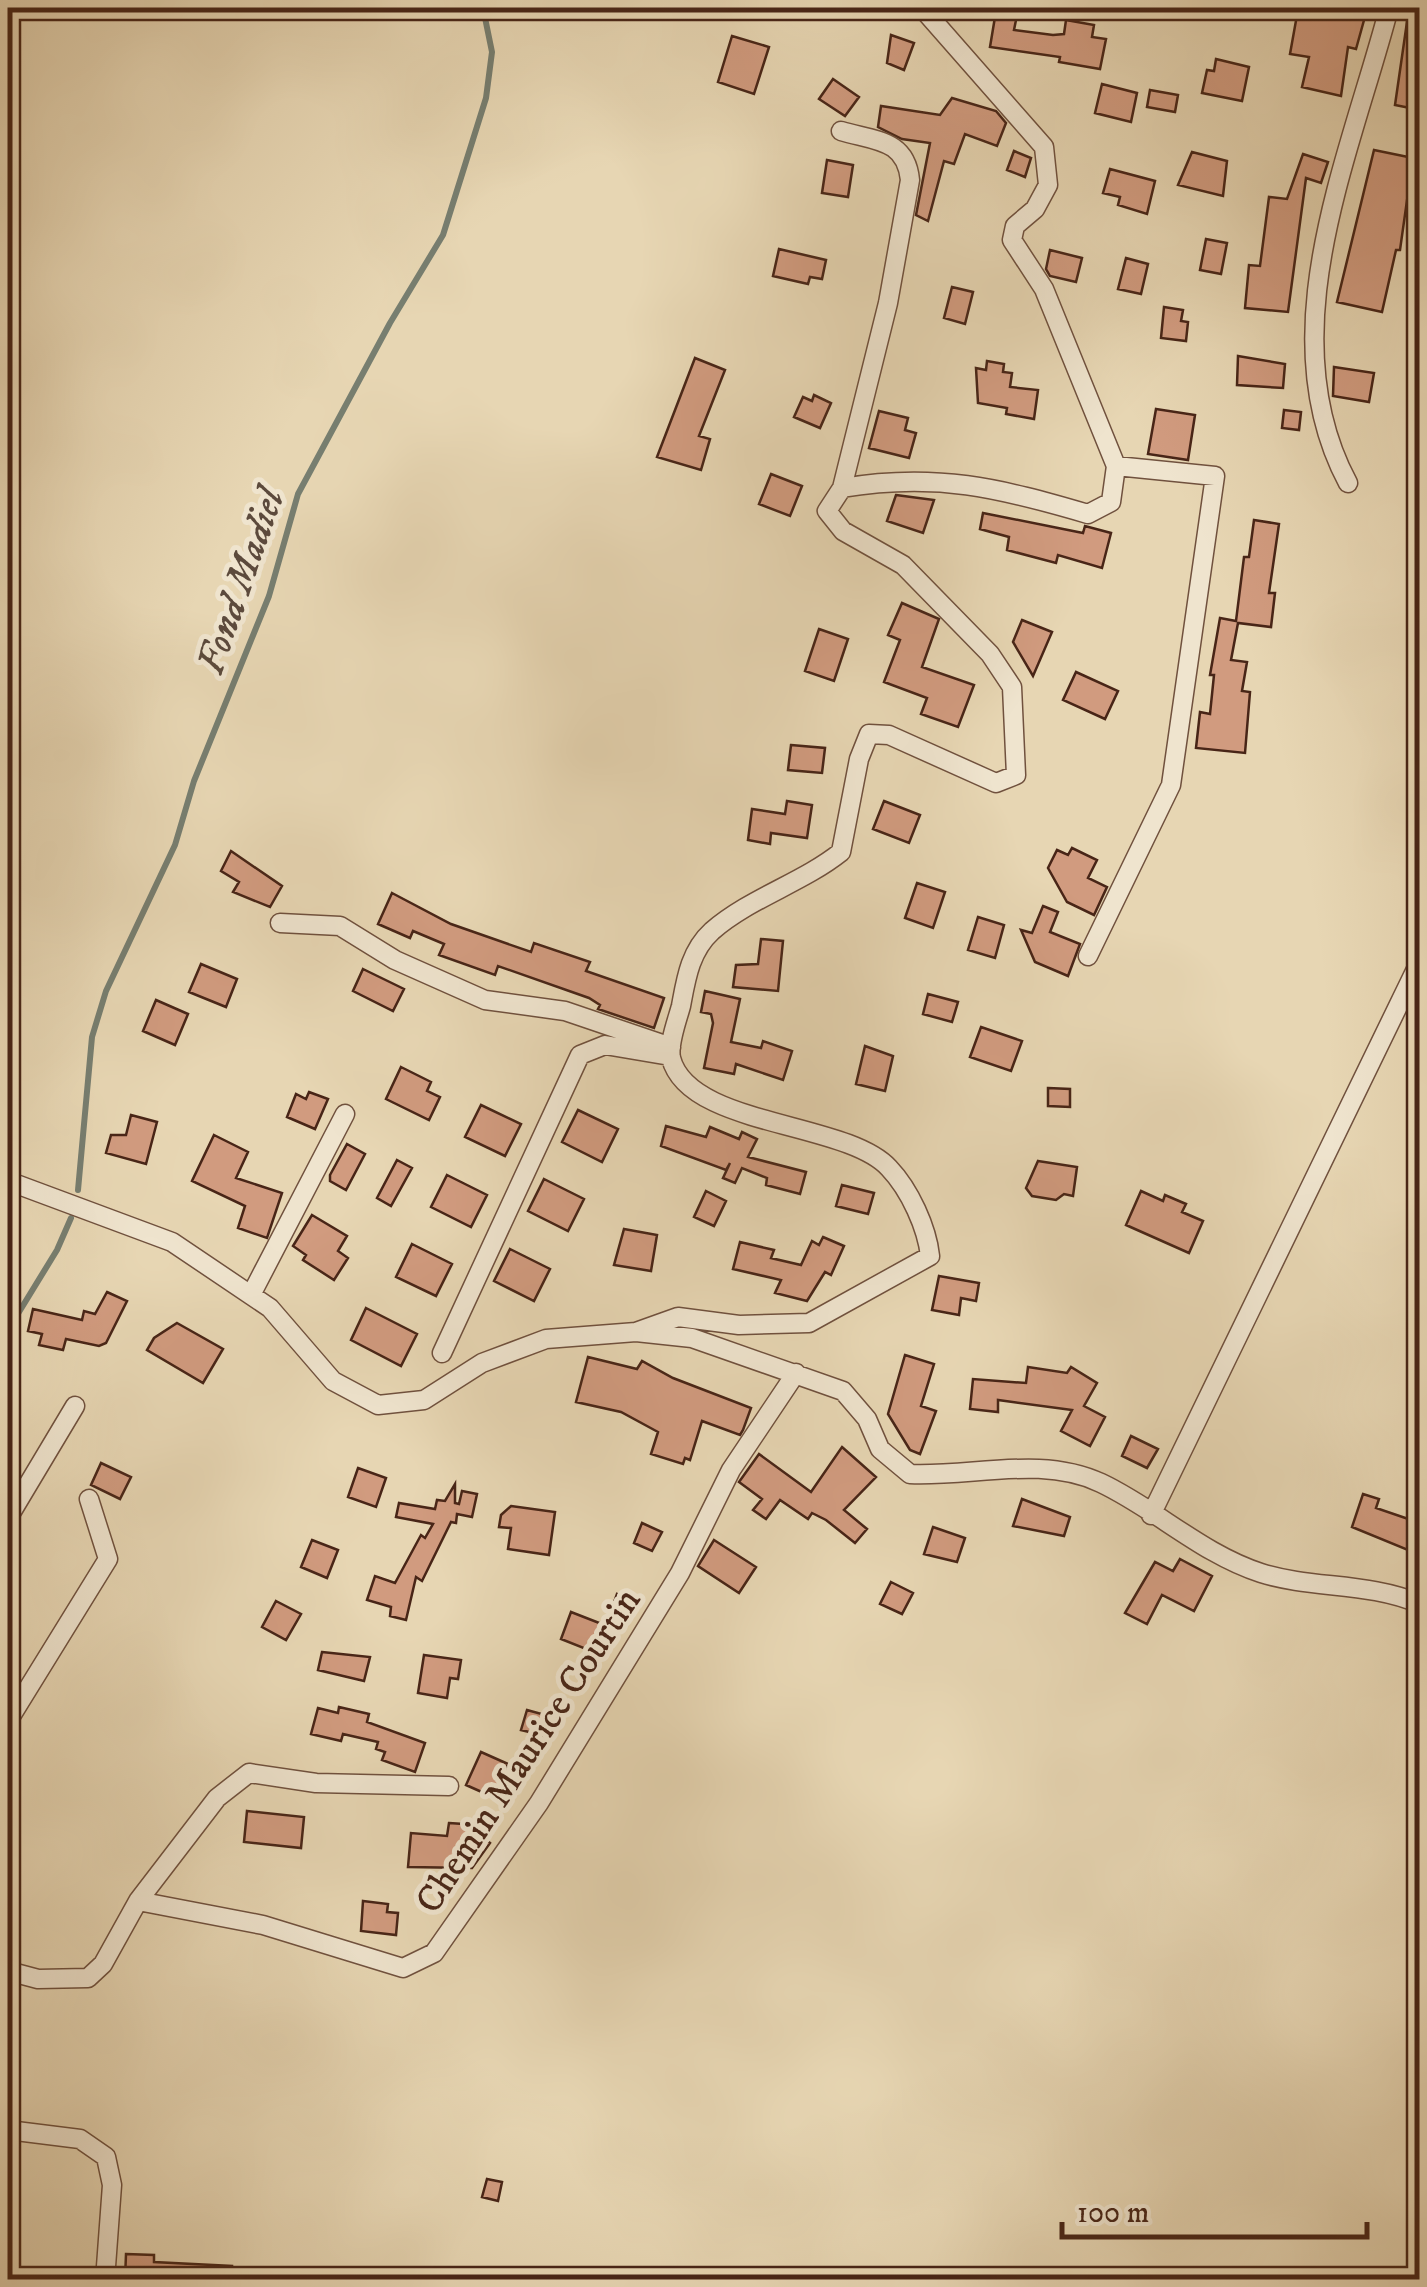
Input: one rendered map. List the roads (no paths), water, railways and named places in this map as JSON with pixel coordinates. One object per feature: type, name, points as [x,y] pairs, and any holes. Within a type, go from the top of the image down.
[{"type":"street","points":[[842,488],[950,482],[994,486],[1088,514],[1111,502],[1116,466],[1044,289],[1012,240],[1015,226],[1035,209],[1048,185],[1044,147],[922,8]]},
{"type":"street","points":[[1348,483],[1329,447],[1312,344],[1314,309],[1347,156],[1390,8]]},
{"type":"street","points":[[636,1332],[678,1317],[739,1325],[808,1324],[930,1256],[928,1232],[888,1167],[852,1147],[704,1096],[681,1078],[671,1051],[690,960],[710,932],[817,872],[841,852],[859,759],[869,734],[888,735],[996,783],[1016,774],[1012,687],[990,654],[903,565],[842,531],[828,511],[842,488],[888,303],[910,180],[908,160],[900,150],[841,132]]},
{"type":"street","points":[[1088,956],[1171,784],[1216,476],[1188,470],[1116,466]]},
{"type":"street","points":[[280,923],[340,926],[395,960],[485,1000],[565,1011],[671,1051]]},
{"type":"street","points":[[1151,1515],[1420,961]]},
{"type":"street","points":[[442,1353],[580,1054],[605,1044],[671,1051]]},
{"type":"street","points":[[250,1295],[345,1114]]},
{"type":"street","points":[[8,1181],[172,1242],[270,1308],[332,1382],[378,1405],[424,1400],[492,1359],[546,1339],[636,1332],[692,1338],[842,1391],[867,1419],[880,1449],[910,1474],[999,1468],[1066,1472],[1099,1482],[1227,1559],[1264,1574],[1342,1584],[1420,1604]]},
{"type":"street","name":"Chemin Maurice Courtin","points":[[138,1901],[263,1925],[402,1968],[434,1952],[539,1803],[680,1573],[731,1470],[796,1373]]},
{"type":"street","points":[[8,1518],[75,1406]]},
{"type":"street","points":[[8,1722],[108,1559],[89,1499]]},
{"type":"street","points":[[8,1971],[38,1979],[88,1978],[102,1964],[138,1901],[217,1798],[250,1774],[316,1783],[449,1786]]},
{"type":"street","points":[[8,2130],[80,2138],[106,2157],[112,2185],[105,2280]]},
{"type":"waterway","name":"Fond Madiel","points":[[78,1190],[92,1037],[106,991],[175,845],[194,781],[269,596],[298,494],[390,323],[443,235],[486,98],[492,52],[483,8]]},
{"type":"waterway","name":"Fond Madiel","points":[[8,1330],[57,1250],[71,1218]]}]
